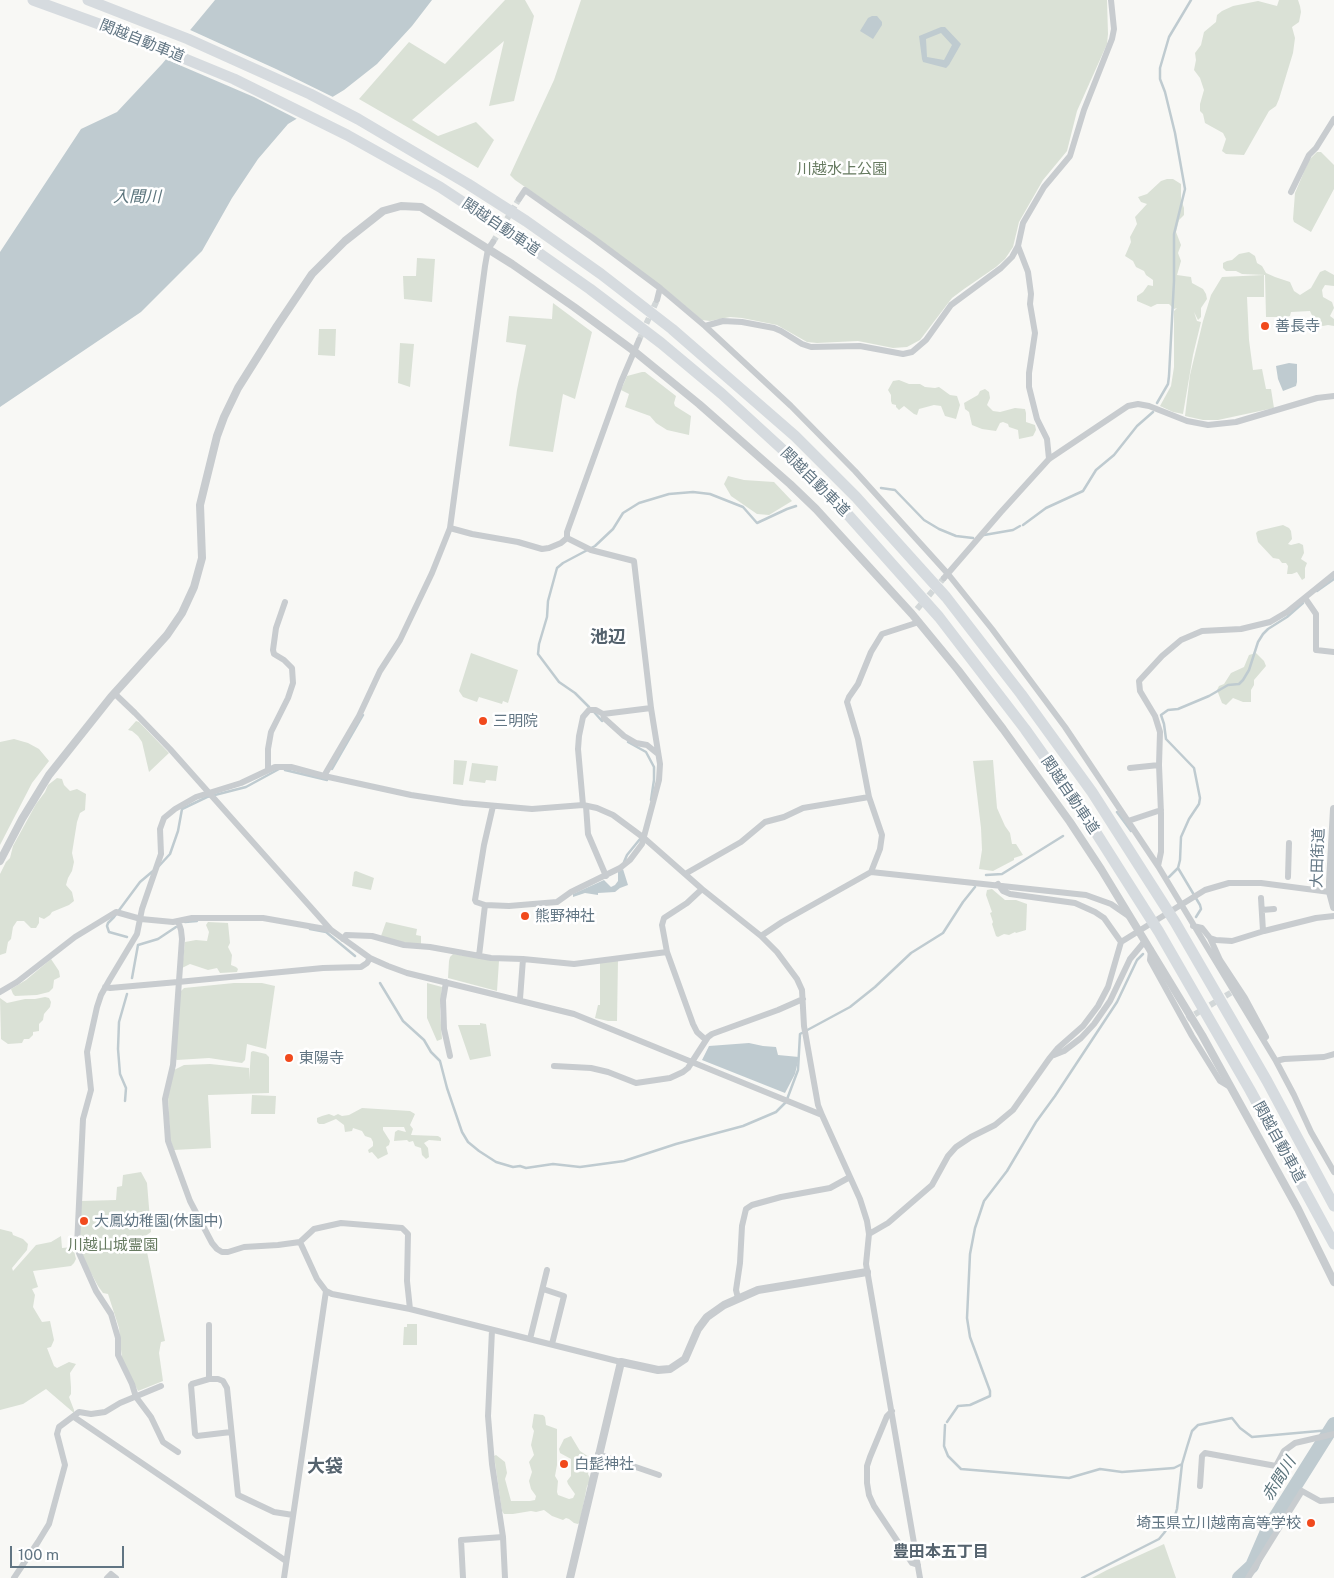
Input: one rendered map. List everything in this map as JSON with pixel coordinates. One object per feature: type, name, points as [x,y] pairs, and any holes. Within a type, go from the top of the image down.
[{"type":"highway","name":"関越自動車道","points":[[33,0],[110,28],[234,79],[347,135],[440,187],[590,289],[661,343],[722,394],[782,449],[842,508],[939,617],[1025,729],[1076,801],[1169,949],[1250,1090],[1334,1244]]},
{"type":"highway","name":"関越自動車道","points":[[88,0],[188,39],[310,94],[358,119],[453,175],[526,221],[601,274],[736,383],[795,436],[856,496],[946,597],[1021,694],[1092,792],[1175,922],[1267,1081],[1334,1206]]},
{"type":"street","points":[[705,326],[723,321],[742,322],[774,328],[811,347],[860,346],[904,354],[912,352],[926,340],[951,305],[1001,268],[1012,257],[1018,246],[1023,223],[1044,187],[1070,156],[1084,110],[1112,39],[1114,29],[1111,0]]},
{"type":"street","points":[[1291,192],[1309,155],[1316,148],[1334,119]]},
{"type":"street","points":[[519,198],[524,190],[660,288],[705,326],[791,406],[849,465],[998,636],[1054,712],[1158,866],[1275,1059],[1311,1132],[1334,1172]]},
{"type":"street","points":[[0,861],[22,819],[49,775],[114,693],[167,635],[190,598],[202,558],[201,495],[217,436],[238,388],[312,274],[345,241],[384,211],[401,206],[421,207],[574,307],[699,404],[790,484],[915,611],[919,622],[958,670],[1064,814],[1151,950],[1298,1210],[1334,1282]]},
{"type":"street","points":[[324,776],[358,716],[380,671],[400,640],[432,573],[450,528],[488,249],[493,242]]},
{"type":"street","points":[[1018,246],[1028,272],[1031,294],[1030,304],[1035,332],[1029,366],[1029,387],[1037,419],[1047,439],[1049,459]]},
{"type":"street","points":[[657,300],[660,288]]},
{"type":"street","points":[[567,538],[567,532],[621,382],[639,340]]},
{"type":"street","points":[[946,576],[1049,459],[1128,406],[1138,404],[1149,406],[1187,421],[1208,424],[1236,422],[1317,398],[1334,396]]},
{"type":"street","points":[[450,528],[542,548],[549,548],[567,538]]},
{"type":"street","points":[[493,806],[484,845],[475,900],[485,905],[509,906],[557,902],[571,892],[606,876],[630,860],[644,838],[659,780],[660,764],[634,560],[588,549],[567,538]]},
{"type":"street","points":[[1158,866],[1161,852],[1158,724],[1140,691],[1139,681],[1148,670],[1181,640],[1202,630],[1241,629],[1270,622],[1306,600],[1333,577]]},
{"type":"street","points":[[1306,600],[1316,614],[1316,650],[1334,652]]},
{"type":"street","points":[[268,770],[268,749],[271,732],[288,698],[293,683],[292,668],[274,654],[273,650],[276,628],[285,602]]},
{"type":"street","points":[[871,872],[880,849],[882,835],[869,797],[858,739],[848,709],[848,700],[858,684],[871,652],[882,634],[919,622]]},
{"type":"street","points":[[114,693],[216,800],[331,930],[370,958],[407,973],[520,999],[589,1019],[822,1116]]},
{"type":"street","points":[[602,714],[652,708]]},
{"type":"street","points":[[606,876],[588,834],[578,749],[580,723],[589,710],[596,710],[624,736],[636,743],[647,745],[658,754]]},
{"type":"street","points":[[1130,768],[1159,764]]},
{"type":"street","points":[[178,1452],[163,1442],[151,1417],[136,1397],[118,1355],[118,1338],[111,1314],[96,1291],[78,1253],[77,1246],[84,1119],[91,1090],[87,1052],[97,1007],[119,962],[135,939],[142,909],[161,854],[161,824],[164,818],[196,797],[241,783],[275,767],[291,767],[411,795],[463,803],[535,809],[584,806],[597,808],[613,815],[644,838],[702,889],[761,936],[777,952],[797,978],[802,990],[804,1026],[818,1105],[865,1212],[869,1234],[867,1272],[920,1578]]},
{"type":"street","points":[[685,874],[741,842],[765,822],[784,817],[803,808],[869,797]]},
{"type":"street","name":"大田街道","points":[[1334,809],[1330,892],[1334,907]]},
{"type":"street","points":[[1128,821],[1161,810]]},
{"type":"street","points":[[1288,877],[1289,843]]},
{"type":"street","points":[[761,936],[782,922],[871,872],[998,884],[1086,895],[1111,904],[1131,918]]},
{"type":"street","points":[[1054,1055],[1058,1048],[1083,1026],[1098,1006],[1108,987],[1123,940],[1205,890],[1239,882],[1330,892]]},
{"type":"street","points":[[998,884],[1003,892],[1010,894],[1075,903],[1084,906],[1104,918],[1123,940]]},
{"type":"street","points":[[702,889],[687,903],[664,918],[662,925],[667,952],[693,1024],[697,1032],[706,1040]]},
{"type":"street","points":[[1261,898],[1263,932]]},
{"type":"street","points":[[479,956],[485,905]]},
{"type":"street","points":[[1262,910],[1274,908]]},
{"type":"street","points":[[0,992],[17,982],[75,937],[117,913],[141,919],[178,921],[192,918],[263,918],[331,930]]},
{"type":"street","points":[[1210,938],[1232,941],[1316,918],[1334,916]]},
{"type":"street","points":[[178,921],[182,930],[182,939],[173,1065],[165,1098],[168,1140],[198,1216],[212,1242],[222,1252],[244,1247],[300,1242],[306,1234],[314,1229],[341,1223],[405,1229],[408,1237],[407,1281],[410,1309]]},
{"type":"street","points":[[1193,926],[1202,928],[1210,938],[1220,960],[1245,998],[1267,1038],[1275,1059]]},
{"type":"street","points":[[343,939],[346,935],[372,936],[404,945],[430,947],[499,959],[523,959],[574,964],[667,952]]},
{"type":"street","points":[[869,1234],[875,1232],[932,1186],[948,1156],[956,1147],[995,1125],[1013,1110],[1049,1059],[1064,1051],[1094,1024],[1110,1001],[1134,953],[1145,942]]},
{"type":"street","points":[[106,987],[323,968],[361,967],[370,958]]},
{"type":"street","points":[[520,999],[523,959]]},
{"type":"street","points":[[446,982],[443,1000],[444,1029],[450,1056]]},
{"type":"street","points":[[554,1066],[591,1068],[608,1072],[636,1083],[677,1075],[688,1068],[706,1040],[716,1032],[803,999]]},
{"type":"street","points":[[1275,1059],[1324,1057],[1334,1054]]},
{"type":"street","points":[[738,1298],[736,1290],[742,1226],[746,1209],[752,1205],[774,1199],[830,1188],[850,1177]]},
{"type":"street","points":[[300,1242],[314,1274],[326,1291],[332,1294],[410,1309],[658,1370],[670,1369],[680,1364],[688,1356],[698,1329],[708,1317],[724,1304],[758,1290],[867,1272]]},
{"type":"street","points":[[530,1339],[547,1270]]},
{"type":"street","points":[[543,1289],[564,1296],[552,1344]]},
{"type":"street","points":[[284,1578],[326,1291]]},
{"type":"street","points":[[209,1325],[209,1379]]},
{"type":"street","points":[[492,1330],[488,1416],[492,1464],[503,1537],[505,1578]]},
{"type":"street","points":[[570,1578],[620,1362]]},
{"type":"street","points":[[231,1432],[197,1436],[195,1434],[191,1385],[209,1379],[223,1381],[227,1388],[238,1495],[274,1512],[293,1515]]},
{"type":"street","points":[[14,1578],[49,1524],[65,1465],[58,1440],[59,1427],[79,1412],[91,1414],[106,1412],[120,1403],[161,1386]]},
{"type":"street","points":[[892,1411],[887,1416],[870,1457],[867,1466],[867,1484],[874,1506],[912,1562],[918,1565]]},
{"type":"street","points":[[74,1417],[286,1561]]},
{"type":"street","points":[[1200,1486],[1202,1456],[1205,1453],[1276,1466],[1281,1454],[1288,1447],[1301,1441],[1329,1435]]},
{"type":"street","points":[[598,1454],[659,1475]]},
{"type":"street","points":[[1248,1578],[1302,1491],[1320,1501],[1334,1500]]},
{"type":"street","points":[[463,1578],[462,1540],[503,1537]]},
{"type":"street","points":[[107,1578],[111,1574],[116,1578]]},
{"type":"green space","points":[[505,0],[525,0],[534,16],[514,101],[489,106],[504,41],[412,120],[438,136],[476,122],[494,140],[478,168],[359,99],[409,42],[445,64]]},
{"type":"green space","name":"川越水上公園","points":[[581,0],[1107,0],[1108,34],[1107,44],[1077,111],[1067,151],[1043,180],[1019,222],[1013,247],[1005,259],[952,298],[920,340],[907,347],[893,348],[858,341],[807,342],[777,325],[742,318],[730,317],[710,321],[702,320],[665,289],[510,175],[554,80]]},
{"type":"green space","points":[[1279,0],[1298,0],[1301,12],[1299,22],[1292,27],[1295,38],[1293,53],[1279,99],[1276,106],[1269,111],[1244,155],[1226,154],[1222,151],[1226,139],[1223,133],[1205,123],[1203,114],[1200,111],[1204,90],[1200,78],[1194,70],[1195,53],[1201,45],[1204,32],[1216,22],[1217,15],[1222,11],[1233,6],[1258,1],[1277,6]]},
{"type":"green space","points":[[1317,152],[1321,152],[1334,165],[1334,189],[1311,232],[1294,222],[1293,219],[1295,193],[1309,160]]},
{"type":"green space","points":[[1173,179],[1181,184],[1181,199],[1184,208],[1184,215],[1179,220],[1176,232],[1181,245],[1178,253],[1181,261],[1177,275],[1191,277],[1192,283],[1203,289],[1207,299],[1201,308],[1201,317],[1198,320],[1194,312],[1197,321],[1201,322],[1193,355],[1183,414],[1160,406],[1171,386],[1174,367],[1174,311],[1177,308],[1174,309],[1169,304],[1157,304],[1151,307],[1137,301],[1137,296],[1148,285],[1153,286],[1153,280],[1125,256],[1131,242],[1130,237],[1137,224],[1135,217],[1147,204],[1141,202],[1138,197],[1147,194],[1161,181]]},
{"type":"green space","points":[[1249,252],[1255,256],[1257,263],[1262,266],[1266,273],[1290,282],[1294,291],[1300,295],[1311,288],[1320,272],[1325,270],[1334,275],[1334,286],[1325,285],[1322,290],[1323,297],[1332,302],[1334,308],[1330,316],[1334,319],[1334,326],[1316,324],[1310,311],[1291,312],[1290,316],[1286,317],[1286,319],[1266,317],[1265,275],[1242,274],[1236,271],[1226,271],[1223,268],[1223,263],[1232,260],[1239,254]]},
{"type":"green space","points":[[417,258],[435,259],[432,302],[404,299],[403,276],[416,276]]},
{"type":"green space","points":[[1264,275],[1264,297],[1247,297],[1249,340],[1253,370],[1262,369],[1266,389],[1271,389],[1274,408],[1218,420],[1203,420],[1185,416],[1190,375],[1211,295],[1222,277]]},
{"type":"green space","points":[[553,303],[592,332],[575,399],[563,394],[553,452],[509,446],[526,345],[506,342],[509,316],[552,319]]},
{"type":"green space","points":[[319,329],[336,329],[335,356],[318,355]]},
{"type":"green space","points":[[400,343],[414,344],[410,387],[398,383]]},
{"type":"green space","points":[[645,372],[676,396],[675,406],[691,416],[689,435],[667,430],[656,423],[650,416],[625,407],[629,394],[621,390],[627,376]]},
{"type":"green space","points":[[899,380],[909,384],[920,384],[925,387],[939,387],[950,395],[957,396],[960,405],[956,419],[945,416],[941,406],[934,405],[919,409],[917,415],[904,406],[899,410],[896,405],[892,404],[891,395],[888,390],[893,381]]},
{"type":"green space","points":[[985,389],[989,392],[990,398],[987,405],[993,411],[1000,412],[1015,408],[1025,409],[1026,422],[1035,425],[1036,430],[1033,436],[1019,439],[1018,430],[1009,427],[1008,424],[1003,422],[1000,423],[996,431],[972,425],[969,412],[965,409],[964,403]]},
{"type":"green space","points":[[728,476],[744,480],[774,482],[792,501],[769,515],[757,514],[731,496],[724,484]]},
{"type":"green space","points":[[1283,525],[1291,531],[1292,539],[1288,544],[1299,543],[1303,545],[1304,553],[1301,559],[1307,563],[1305,578],[1302,580],[1297,572],[1287,574],[1288,566],[1286,563],[1273,558],[1258,542],[1256,533],[1258,531]]},
{"type":"green space","points":[[471,653],[518,670],[508,703],[503,701],[502,704],[479,697],[477,702],[463,697],[459,691]]},
{"type":"green space","points":[[1256,653],[1266,666],[1254,680],[1251,690],[1251,702],[1243,702],[1233,698],[1226,705],[1222,703],[1217,690],[1219,686],[1224,684],[1231,673],[1244,667],[1249,655]]},
{"type":"green space","points":[[136,721],[169,753],[149,772],[142,742],[138,736],[128,730]]},
{"type":"green space","points":[[14,739],[39,749],[49,761],[32,783],[0,845],[0,742]]},
{"type":"green space","points":[[454,760],[467,761],[463,785],[453,784]]},
{"type":"green space","points":[[993,760],[997,808],[1010,833],[1012,844],[1016,844],[1023,855],[1014,858],[1014,860],[993,871],[979,869],[982,850],[981,828],[973,761]]},
{"type":"green space","points":[[472,763],[498,766],[496,781],[486,780],[485,783],[469,781]]},
{"type":"green space","points":[[57,778],[62,779],[64,785],[70,791],[77,789],[86,794],[85,810],[80,813],[77,822],[72,853],[74,862],[66,885],[72,892],[74,901],[52,912],[44,919],[39,917],[39,923],[36,928],[31,928],[24,921],[17,921],[13,927],[6,953],[0,955],[0,874],[10,858],[13,846],[36,804],[48,785]]},
{"type":"green space","points":[[356,871],[374,878],[371,890],[352,886],[354,872]]},
{"type":"green space","points":[[992,889],[1005,900],[1016,900],[1027,904],[1026,930],[1009,935],[996,936],[990,913],[992,912],[986,895],[987,890]]},
{"type":"green space","points":[[208,922],[228,923],[230,943],[228,947],[232,955],[231,965],[238,969],[237,972],[220,973],[217,968],[208,970],[190,964],[182,968],[185,942],[207,941],[209,932],[206,925]]},
{"type":"green space","points":[[386,922],[417,929],[416,935],[421,936],[421,945],[405,944],[381,936]]},
{"type":"green space","points":[[453,954],[499,961],[497,991],[448,978],[449,961]]},
{"type":"green space","points":[[51,959],[59,971],[60,977],[54,980],[53,988],[49,992],[37,995],[15,996],[13,994],[11,989],[26,980]]},
{"type":"green space","points":[[618,960],[617,1021],[595,1018],[598,1005],[600,1005],[600,962]]},
{"type":"green space","points":[[234,983],[262,983],[275,986],[266,1049],[247,1044],[245,1060],[242,1063],[209,1058],[175,1059],[180,992],[184,988]]},
{"type":"green space","points":[[427,983],[442,987],[440,1011],[442,1039],[437,1041],[427,1018]]},
{"type":"green space","points":[[0,998],[7,1003],[49,998],[51,1002],[50,1007],[44,1014],[43,1020],[39,1024],[39,1031],[33,1032],[29,1039],[24,1039],[22,1043],[8,1044],[1,1039]]},
{"type":"green space","points":[[480,1023],[486,1024],[491,1056],[470,1060],[458,1025],[480,1025]]},
{"type":"green space","points":[[251,1052],[266,1054],[269,1057],[269,1093],[208,1095],[211,1148],[174,1150],[170,1139],[168,1097],[174,1070],[184,1065],[210,1064],[249,1068],[249,1080]]},
{"type":"green space","points":[[252,1095],[276,1096],[275,1114],[251,1114]]},
{"type":"green space","points":[[362,1108],[410,1111],[415,1114],[410,1125],[413,1129],[411,1135],[438,1136],[441,1138],[441,1141],[429,1140],[424,1143],[428,1148],[429,1157],[426,1159],[422,1155],[421,1148],[415,1146],[413,1141],[394,1141],[395,1132],[398,1130],[406,1132],[404,1127],[383,1127],[390,1141],[386,1147],[388,1154],[378,1159],[372,1152],[369,1153],[368,1150],[373,1146],[373,1142],[362,1131],[353,1128],[352,1131],[345,1132],[344,1125],[336,1119],[324,1124],[317,1122],[317,1118],[322,1116],[329,1114],[334,1116],[338,1114],[342,1116],[349,1115]]},
{"type":"green space","name":"川越山城霊園","points":[[141,1172],[147,1183],[151,1232],[144,1237],[165,1341],[161,1342],[159,1353],[163,1381],[138,1391],[122,1360],[119,1328],[108,1294],[103,1293],[98,1286],[84,1260],[80,1245],[81,1201],[116,1200],[117,1187],[122,1186],[123,1175]]},
{"type":"green space","points":[[0,1229],[12,1232],[13,1235],[23,1239],[28,1244],[27,1250],[12,1268],[13,1271],[36,1245],[51,1242],[61,1236],[62,1248],[73,1247],[76,1259],[74,1263],[71,1266],[33,1271],[38,1287],[32,1289],[35,1295],[33,1307],[42,1322],[50,1321],[54,1340],[51,1347],[47,1348],[54,1366],[57,1368],[69,1362],[76,1364],[70,1373],[71,1394],[69,1397],[74,1413],[46,1389],[23,1404],[0,1410]]},
{"type":"green space","points":[[407,1324],[417,1324],[417,1345],[403,1345],[404,1327],[407,1327]]},
{"type":"green space","points":[[534,1414],[543,1415],[546,1425],[557,1429],[557,1465],[555,1476],[558,1481],[558,1495],[569,1499],[573,1498],[575,1494],[567,1481],[571,1476],[571,1459],[560,1453],[559,1449],[564,1439],[571,1436],[580,1451],[592,1459],[588,1474],[591,1480],[587,1486],[578,1524],[566,1518],[563,1520],[552,1516],[544,1510],[513,1514],[504,1514],[502,1511],[494,1456],[496,1455],[505,1462],[507,1473],[505,1479],[511,1501],[535,1500],[536,1496],[531,1489],[529,1481],[532,1472],[529,1462],[534,1455],[531,1445],[534,1431],[532,1427]]},
{"type":"green space","points":[[1164,1544],[1176,1578],[1092,1578],[1107,1570]]},
{"type":"water","name":"入間川","points":[[215,0],[432,0],[412,26],[377,64],[344,90],[288,124],[258,159],[232,198],[202,251],[141,312],[0,407],[0,252],[81,129],[117,112],[162,64]]},
{"type":"water","points":[[877,16],[882,22],[873,39],[860,31],[868,18]]},
{"type":"water","points":[[945,27],[961,44],[946,68],[923,62],[919,36]],"holes":[[[941,33],[952,45],[944,60],[927,57],[926,39]]]},
{"type":"water","points":[[1289,363],[1297,364],[1297,382],[1296,386],[1283,391],[1278,379],[1276,366]]},
{"type":"water","points":[[623,869],[628,885],[615,892],[598,893],[598,895],[585,893],[573,897],[573,894],[604,880],[611,887],[615,885],[618,881],[618,872]]},
{"type":"water","points":[[749,1043],[776,1047],[778,1055],[799,1057],[795,1074],[785,1093],[702,1060],[709,1046]]},
{"type":"pier","points":[[188,29],[335,98],[299,120],[254,97],[163,58]]},
{"type":"waterway","points":[[1157,403],[1168,384],[1174,281],[1174,234],[1185,189],[1175,133],[1160,79],[1160,68],[1169,37],[1191,0]]},
{"type":"waterway","points":[[1023,525],[1046,508],[1083,491],[1096,470],[1114,455],[1137,426],[1153,412]]},
{"type":"waterway","points":[[881,488],[895,490],[924,520],[939,529],[956,536],[973,538]]},
{"type":"waterway","points":[[589,707],[575,693],[559,682],[538,654],[547,617],[548,601],[557,568],[595,546],[613,529],[623,513],[639,503],[669,494],[693,492],[710,494],[743,507],[757,523],[796,506]]},
{"type":"waterway","points":[[984,535],[1013,530],[1020,526]]},
{"type":"waterway","points":[[1317,591],[1334,579]]},
{"type":"waterway","points":[[1169,877],[1178,868],[1181,837],[1189,819],[1199,804],[1200,798],[1194,768],[1166,739],[1161,715],[1168,710],[1178,709],[1209,696],[1228,685],[1239,684],[1249,670],[1258,642],[1263,634],[1303,603]]},
{"type":"waterway","points":[[594,712],[602,721]]},
{"type":"waterway","points":[[332,769],[363,715]]},
{"type":"waterway","points":[[628,742],[646,752],[654,767],[651,800]]},
{"type":"waterway","points":[[159,866],[170,854],[178,831],[182,809],[207,797],[246,787],[279,769]]},
{"type":"waterway","points":[[285,770],[327,780]]},
{"type":"waterway","points":[[1117,812],[1131,831]]},
{"type":"waterway","points":[[986,875],[1002,874],[1063,836]]},
{"type":"waterway","points":[[624,862],[627,855],[640,839]]},
{"type":"waterway","points":[[1178,868],[1200,905],[1201,909],[1196,917]]},
{"type":"waterway","points":[[127,937],[109,932],[108,923],[140,882],[153,871]]},
{"type":"waterway","points":[[380,983],[403,1021],[424,1040],[431,1052],[440,1061],[462,1132],[468,1142],[479,1151],[496,1162],[513,1167],[520,1166],[526,1168],[553,1164],[580,1167],[624,1161],[676,1144],[743,1126],[776,1112],[786,1102],[798,1070],[800,1034],[850,1007],[875,987],[911,953],[943,933],[975,887]]},
{"type":"waterway","points":[[185,922],[197,921]]},
{"type":"waterway","points":[[132,978],[138,945],[158,939],[176,927]]},
{"type":"waterway","points":[[310,929],[326,932],[355,956]]},
{"type":"waterway","points":[[947,1422],[958,1406],[970,1405],[990,1396],[990,1391],[970,1337],[967,1318],[970,1254],[975,1228],[984,1201],[1007,1171],[1036,1122],[1117,1002],[1137,960],[1143,954]]},
{"type":"waterway","points":[[125,1101],[126,1088],[120,1074],[118,1049],[119,1022],[127,994]]},
{"type":"waterway","points":[[1082,1578],[1159,1539],[1164,1533],[1174,1519],[1177,1509],[1182,1464],[1192,1431],[1198,1425],[1232,1418],[1240,1428],[1252,1437],[1330,1430]]},
{"type":"waterway","name":"赤間川","points":[[1239,1578],[1252,1566],[1268,1529],[1334,1424]]},
{"type":"waterway","points":[[945,1425],[944,1446],[948,1456],[961,1469],[1069,1478],[1100,1469],[1122,1472],[1174,1468],[1182,1464]]},
{"type":"tunnel","points":[[493,242],[519,199]]},
{"type":"tunnel","points":[[639,340],[657,300]]},
{"type":"tunnel","points":[[917,609],[944,578]]},
{"type":"tunnel","points":[[1187,1019],[1237,989]]},
{"type":"place","name":"善長寺","points":[[1265,326]]},
{"type":"place","name":"三明院","points":[[483,721]]},
{"type":"place","name":"熊野神社","points":[[525,916]]},
{"type":"place","name":"東陽寺","points":[[289,1058]]},
{"type":"place","name":"大鳳幼稚園(休園中)","points":[[84,1221]]},
{"type":"place","name":"白髭神社","points":[[564,1464]]},
{"type":"place","name":"埼玉県立川越南高等学校","points":[[1311,1523]]},
{"type":"district","name":"池辺","points":[[608,637]]},
{"type":"district","name":"大袋","points":[[325,1466]]},
{"type":"district","name":"豊田本五丁目","points":[[941,1552]]}]
